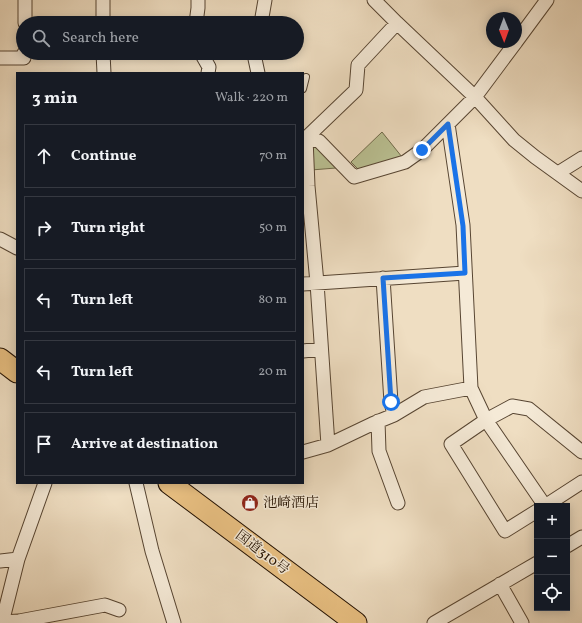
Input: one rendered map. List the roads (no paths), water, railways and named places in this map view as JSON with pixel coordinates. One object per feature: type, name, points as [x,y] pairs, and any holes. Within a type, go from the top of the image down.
[{"type":"highway","points":[[0,359],[16,371]]},
{"type":"highway","name":"国道310号","points":[[181,486],[356,623]]},
{"type":"street","points":[[25,0],[25,16]]},
{"type":"street","points":[[103,0],[103,16]]},
{"type":"street","points":[[197,16],[198,0]]},
{"type":"street","points":[[262,16],[265,0]]},
{"type":"street","points":[[374,0],[397,24],[475,97],[514,140],[582,191]]},
{"type":"street","points":[[522,34],[546,0]]},
{"type":"street","points":[[305,137],[356,90],[358,65],[397,24]]},
{"type":"street","points":[[305,137],[319,141],[354,177],[405,162],[422,150],[475,97],[512,48]]},
{"type":"street","points":[[0,58],[16,58]]},
{"type":"street","points":[[103,60],[104,72]]},
{"type":"street","points":[[205,60],[209,67],[208,72]]},
{"type":"street","points":[[254,60],[258,72]]},
{"type":"street","points":[[448,124],[463,226],[471,388],[486,420],[545,506],[582,482]]},
{"type":"street","points":[[305,137],[328,445]]},
{"type":"street","points":[[558,173],[582,158]]},
{"type":"street","points":[[0,239],[16,247]]},
{"type":"street","points":[[304,284],[465,273]]},
{"type":"street","points":[[383,278],[391,402],[394,415]]},
{"type":"street","points":[[304,350],[321,349]]},
{"type":"street","points":[[304,452],[328,445],[394,415],[424,397],[471,388]]},
{"type":"street","points":[[534,513],[505,531],[451,444],[486,420],[512,406],[529,409],[582,452]]},
{"type":"street","points":[[378,422],[380,452],[398,503]]},
{"type":"street","points":[[45,484],[18,559],[2,623],[105,605],[119,610]]},
{"type":"street","points":[[136,484],[152,551],[174,623]]},
{"type":"street","points":[[570,543],[582,537]]},
{"type":"street","points":[[0,561],[18,559]]},
{"type":"street","points":[[434,623],[534,565]]},
{"type":"street","points":[[500,584],[522,623]]},
{"type":"lane","points":[[304,85],[306,77]]},
{"type":"place","name":"池崎酒店","points":[[250,503]]}]
